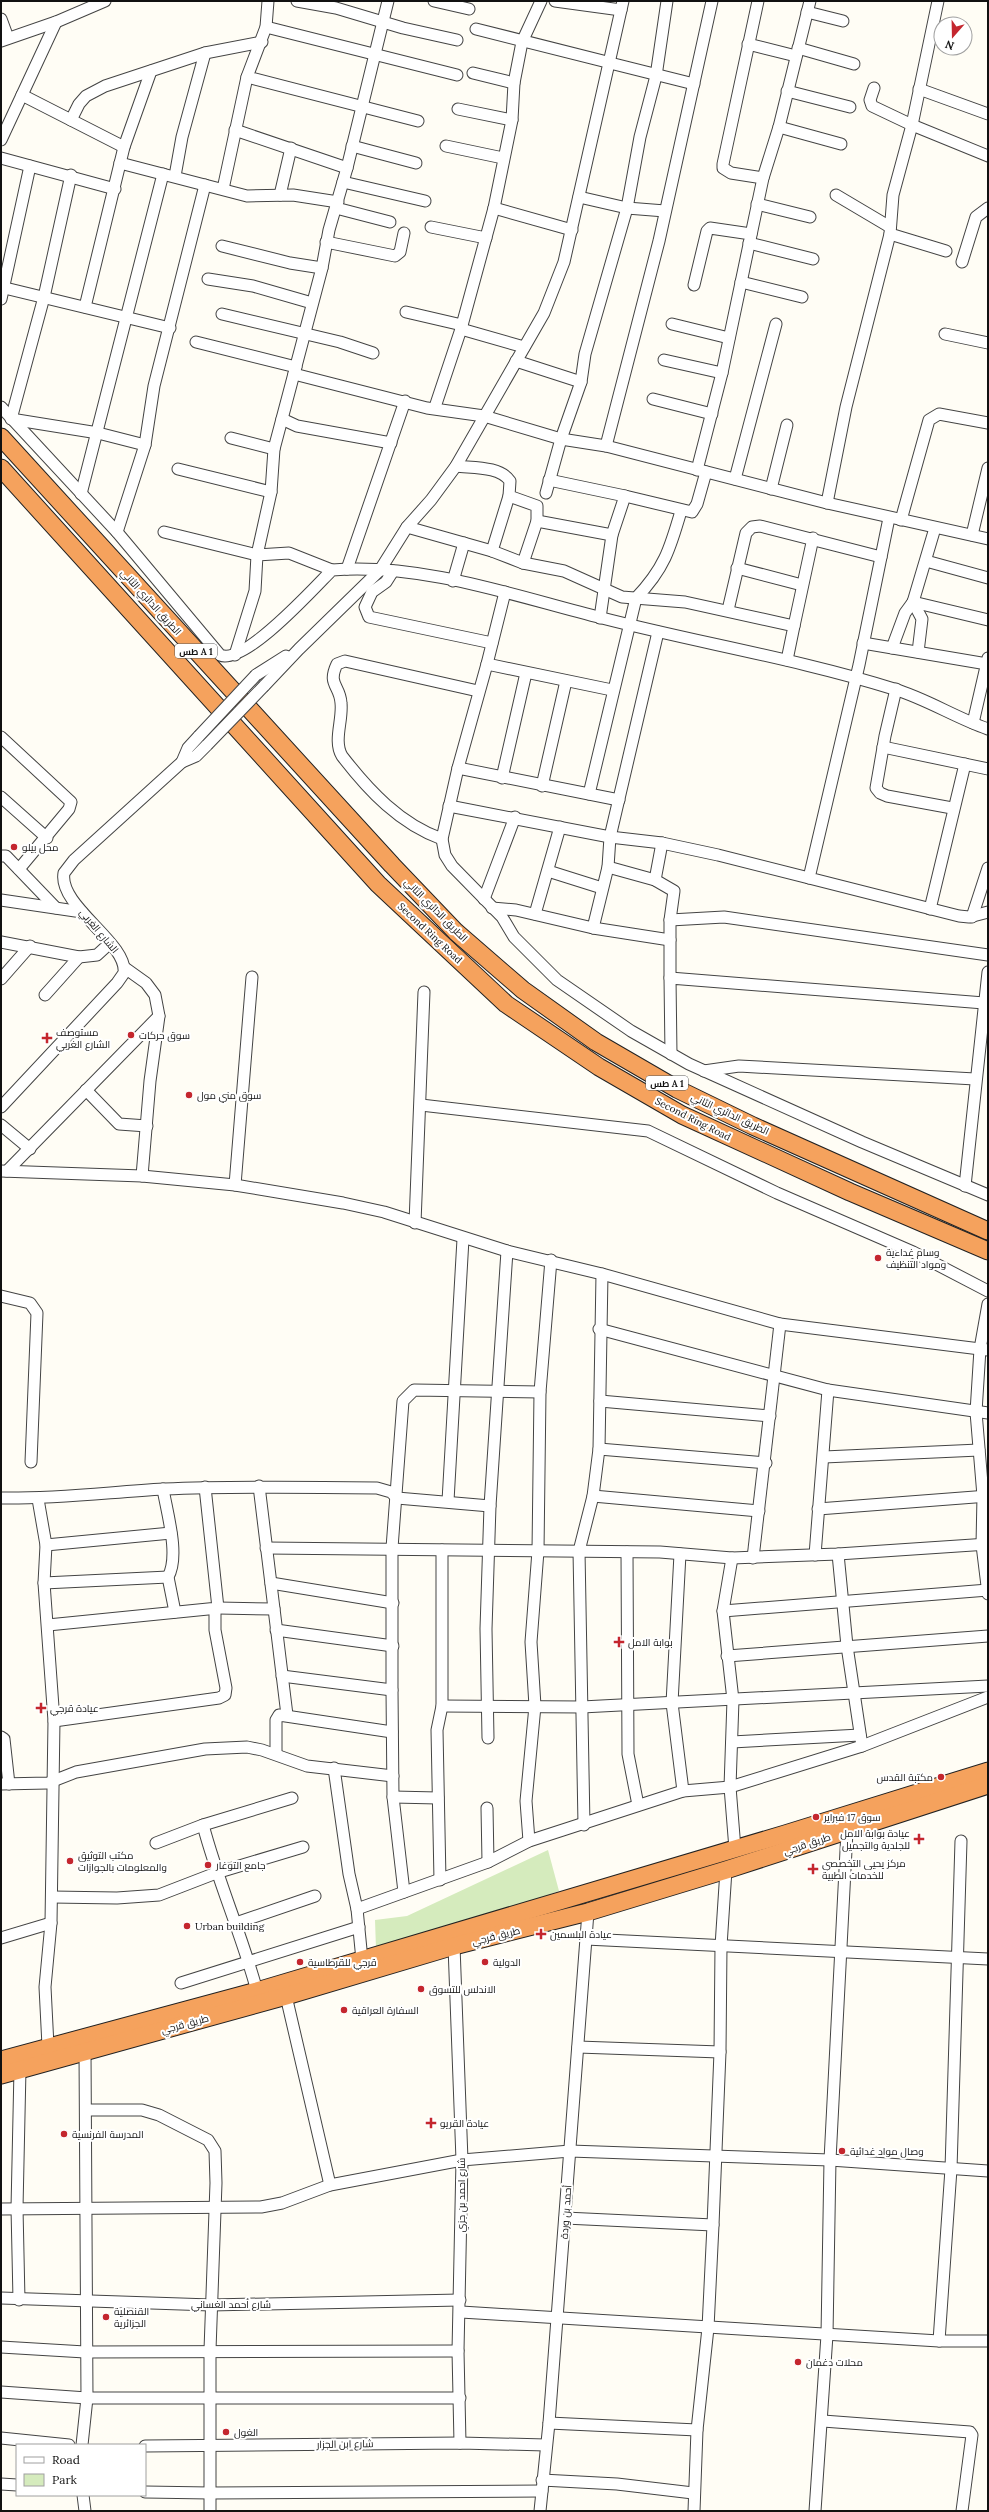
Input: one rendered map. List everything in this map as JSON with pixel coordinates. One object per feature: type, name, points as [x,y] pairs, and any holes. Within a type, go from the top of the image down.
[{"type":"highway","name":"الطريق الدائري الثاني","points":[[1,437],[392,865],[456,932],[523,990],[596,1042],[677,1089],[753,1126],[916,1197],[988,1231]]},
{"type":"highway","name":"Second Ring Road","points":[[1,468],[378,884],[506,1004],[598,1068],[682,1116],[988,1251]]},
{"type":"highway","points":[[916,1197],[988,1222]]},
{"type":"highway","points":[[909,1217],[988,1261]]},
{"type":"highway","name":"طريق قرجي","points":[[1,2060],[48,2046],[257,1991],[735,1849],[988,1771]]},
{"type":"highway","name":"طريق قرجي","points":[[1,2075],[286,1996],[454,1946],[588,1912],[726,1870],[988,1785]]},
{"type":"street","points":[[1,20],[5,39],[56,22],[105,1]]},
{"type":"street","points":[[223,189],[247,77],[262,42],[266,27],[268,1]]},
{"type":"street","points":[[297,1],[336,8],[457,40]]},
{"type":"street","points":[[235,655],[254,591],[257,555],[271,492],[274,449],[322,268],[326,242],[347,168],[361,105],[388,1]]},
{"type":"street","points":[[434,1],[469,9]]},
{"type":"street","points":[[435,407],[461,327],[494,208],[503,158],[512,120],[514,83],[522,42],[541,1]]},
{"type":"street","points":[[182,762],[196,756],[299,649],[380,570],[407,527],[431,500],[456,466],[524,347],[550,297],[564,262],[572,230],[585,161],[611,63],[622,5],[555,1]]},
{"type":"street","points":[[546,492],[561,440],[581,382],[585,354],[626,208],[640,137],[656,76],[667,1]]},
{"type":"street","points":[[606,446],[644,300],[712,1]]},
{"type":"street","points":[[758,1],[723,168],[732,173],[763,178]]},
{"type":"street","points":[[826,503],[846,407],[890,231],[893,195],[912,125],[938,1]]},
{"type":"street","points":[[549,480],[625,496],[688,513],[695,509],[712,414],[757,204],[763,178],[779,127],[809,6],[843,21]]},
{"type":"street","points":[[1,140],[56,22]]},
{"type":"street","points":[[266,27],[457,75]]},
{"type":"street","points":[[476,29],[522,42],[611,63],[656,76],[694,84]]},
{"type":"street","points":[[71,120],[79,104],[91,93],[105,86],[205,53],[262,42]]},
{"type":"street","points":[[748,44],[797,52],[854,64]]},
{"type":"street","points":[[175,176],[182,137],[205,53]]},
{"type":"street","points":[[85,308],[124,147],[151,71]]},
{"type":"street","points":[[473,73],[514,83]]},
{"type":"street","points":[[247,77],[361,105],[418,121]]},
{"type":"street","points":[[874,88],[870,100],[872,106],[912,125],[988,156]]},
{"type":"street","points":[[919,89],[988,114]]},
{"type":"street","points":[[788,91],[850,107]]},
{"type":"street","points":[[22,95],[124,147]]},
{"type":"street","points":[[458,108],[512,120]]},
{"type":"street","points":[[779,127],[841,144]]},
{"type":"street","points":[[235,130],[347,168]]},
{"type":"street","points":[[352,146],[416,162]]},
{"type":"street","points":[[446,146],[503,158]]},
{"type":"street","points":[[280,195],[291,148]]},
{"type":"street","points":[[1,158],[72,175],[115,189]]},
{"type":"street","points":[[120,163],[175,176],[247,196],[303,196],[390,222]]},
{"type":"street","points":[[1,299],[30,166]]},
{"type":"street","points":[[81,494],[98,433],[163,174]]},
{"type":"street","points":[[11,419],[44,297],[72,175]]},
{"type":"street","points":[[343,182],[424,201]]},
{"type":"street","points":[[117,532],[145,445],[154,386],[170,328],[205,185]]},
{"type":"street","points":[[836,195],[890,231],[946,251]]},
{"type":"street","points":[[579,197],[626,208],[665,211]]},
{"type":"street","points":[[757,204],[810,217]]},
{"type":"street","points":[[494,208],[572,230]]},
{"type":"street","points":[[962,262],[976,218],[988,208]]},
{"type":"street","points":[[431,227],[486,238]]},
{"type":"street","points":[[694,285],[707,231],[710,228],[750,238],[813,258]]},
{"type":"street","points":[[326,242],[395,256],[400,252],[404,233]]},
{"type":"street","points":[[222,246],[290,263],[322,268]]},
{"type":"street","points":[[208,279],[253,286],[312,303]]},
{"type":"street","points":[[741,282],[802,297]]},
{"type":"street","points":[[3,287],[126,319],[170,328]]},
{"type":"street","points":[[406,312],[461,327],[524,347]]},
{"type":"street","points":[[222,314],[304,334],[372,353]]},
{"type":"street","points":[[672,324],[729,338]]},
{"type":"street","points":[[735,479],[776,324]]},
{"type":"street","points":[[945,334],[988,343]]},
{"type":"street","points":[[196,342],[427,408],[435,407],[484,416],[561,440],[606,446],[826,503],[988,539]]},
{"type":"street","points":[[664,360],[722,373]]},
{"type":"street","points":[[516,361],[581,382]]},
{"type":"street","points":[[653,399],[712,414]]},
{"type":"street","points":[[347,569],[405,401]]},
{"type":"street","points":[[1,407],[117,532],[220,656],[229,657],[235,655],[292,612],[332,570]]},
{"type":"street","points":[[901,520],[929,420],[939,414],[988,423]]},
{"type":"street","points":[[11,419],[98,433],[145,445]]},
{"type":"street","points":[[282,419],[297,426],[391,443]]},
{"type":"street","points":[[771,489],[787,424]]},
{"type":"street","points":[[231,438],[274,449]]},
{"type":"street","points":[[456,466],[499,471],[506,474],[510,481],[509,496],[492,551]]},
{"type":"street","points":[[178,468],[271,492]]},
{"type":"street","points":[[972,535],[988,468]]},
{"type":"street","points":[[509,496],[537,506],[539,510],[537,521],[523,563]]},
{"type":"street","points":[[600,618],[612,535],[625,496]]},
{"type":"street","points":[[589,794],[612,690],[636,598],[652,581],[669,553],[681,511]]},
{"type":"street","points":[[809,878],[856,677],[889,518]]},
{"type":"street","points":[[537,521],[612,535]]},
{"type":"street","points":[[728,610],[746,533],[752,527],[760,526],[813,538],[881,557]]},
{"type":"street","points":[[407,527],[492,551],[523,563],[564,571],[603,590],[622,597],[660,599],[728,610],[794,626]]},
{"type":"street","points":[[892,648],[905,613],[913,602],[935,528]]},
{"type":"street","points":[[164,532],[257,555],[289,553],[332,570],[347,569],[413,572],[504,592],[600,618],[856,677],[896,689],[988,729]]},
{"type":"street","points":[[787,660],[813,538]]},
{"type":"street","points":[[453,580],[464,543]]},
{"type":"street","points":[[926,561],[988,578]]},
{"type":"street","points":[[737,568],[802,585]]},
{"type":"street","points":[[393,571],[386,582],[372,592],[365,607],[369,616],[492,644]]},
{"type":"street","points":[[504,592],[488,664],[478,691],[458,768],[442,839],[445,855],[452,866],[502,917],[514,937],[567,988],[619,1024],[703,1071],[988,1195]]},
{"type":"street","points":[[913,602],[988,620]]},
{"type":"street","points":[[913,602],[922,619],[918,652]]},
{"type":"street","points":[[593,928],[608,867],[610,837],[658,632]]},
{"type":"street","points":[[863,643],[987,661],[973,723]]},
{"type":"street","points":[[182,762],[188,748],[256,674],[299,649]]},
{"type":"street","points":[[442,839],[424,833],[384,803],[342,756],[338,749],[342,702],[332,679],[333,674],[337,664],[345,661],[478,691]]},
{"type":"street","points":[[488,664],[612,690]]},
{"type":"street","points":[[502,778],[526,672]]},
{"type":"street","points":[[542,786],[566,681]]},
{"type":"street","points":[[896,689],[876,780],[876,788],[880,792],[952,808]]},
{"type":"street","points":[[1,737],[71,802],[70,809],[47,838],[19,868]]},
{"type":"street","points":[[883,747],[988,769]]},
{"type":"street","name":"الشارع الغربي","points":[[125,968],[122,958],[82,912],[64,886],[64,872],[74,860],[182,762]]},
{"type":"street","points":[[930,909],[952,808],[965,764]]},
{"type":"street","points":[[458,768],[542,786],[619,800]]},
{"type":"street","points":[[1,797],[47,838]]},
{"type":"street","points":[[450,806],[515,817],[610,837],[662,843],[930,909],[972,917],[988,911],[979,901]]},
{"type":"street","points":[[484,899],[515,817]]},
{"type":"street","points":[[535,914],[560,826]]},
{"type":"street","points":[[655,880],[662,843]]},
{"type":"street","points":[[3,855],[19,868],[56,908]]},
{"type":"street","points":[[608,867],[655,880],[674,891],[670,920],[671,1054]]},
{"type":"street","points":[[972,917],[979,901],[988,868]]},
{"type":"street","points":[[548,871],[602,888]]},
{"type":"street","points":[[1,900],[82,912]]},
{"type":"street","points":[[492,908],[535,914],[593,928],[670,940]]},
{"type":"street","points":[[670,920],[724,917],[988,955]]},
{"type":"street","points":[[1,942],[30,946],[79,957],[96,955],[109,944]]},
{"type":"street","points":[[1,979],[30,946]]},
{"type":"street","points":[[45,995],[79,957]]},
{"type":"street","points":[[1,1107],[122,978],[125,968],[146,983],[155,995],[159,1016],[146,1126],[142,1176]]},
{"type":"street","points":[[965,1186],[975,1079],[988,972]]},
{"type":"street","points":[[235,1186],[252,977]]},
{"type":"street","points":[[670,978],[984,1003]]},
{"type":"street","points":[[414,1223],[421,1105],[424,992]]},
{"type":"street","points":[[4,1171],[30,1149],[159,1016]]},
{"type":"street","points":[[703,1071],[739,1066],[975,1079]]},
{"type":"street","points":[[86,1090],[119,1124],[146,1126]]},
{"type":"street","points":[[421,1105],[648,1131],[784,1196],[913,1252],[988,1291]]},
{"type":"street","points":[[1,1125],[30,1149]]},
{"type":"street","points":[[4,1171],[142,1176],[235,1186],[363,1207],[464,1239],[507,1251],[550,1260],[780,1324],[984,1349]]},
{"type":"street","points":[[448,1501],[453,1391],[464,1239]]},
{"type":"street","points":[[488,1738],[486,1629],[490,1550],[490,1506],[496,1393],[507,1251]]},
{"type":"street","points":[[529,1841],[526,1801],[535,1706],[531,1642],[538,1551],[540,1392],[550,1260]]},
{"type":"street","points":[[584,1825],[579,1551],[593,1496],[599,1449],[599,1329],[602,1274]]},
{"type":"street","points":[[1,1296],[30,1302],[37,1313],[31,1462]]},
{"type":"street","points":[[723,1611],[988,1592],[985,1544],[986,1496],[979,1450],[976,1412],[988,1304]]},
{"type":"street","points":[[753,1558],[766,1463],[773,1377],[780,1324]]},
{"type":"street","points":[[599,1329],[773,1377],[828,1390],[988,1413]]},
{"type":"street","points":[[404,1892],[393,1797],[392,1732],[392,1548],[397,1498],[403,1401],[407,1394],[414,1390],[496,1393],[540,1392]]},
{"type":"street","points":[[815,1555],[818,1509],[824,1457],[828,1390]]},
{"type":"street","points":[[600,1401],[770,1416]]},
{"type":"street","points":[[599,1449],[766,1463]]},
{"type":"street","points":[[824,1457],[979,1450]]},
{"type":"street","points":[[1,1498],[38,1499],[163,1489],[259,1486],[377,1488],[391,1492],[397,1498],[448,1501],[490,1506]]},
{"type":"street","points":[[259,1486],[287,1715]]},
{"type":"street","points":[[54,1721],[219,1698],[225,1695],[226,1688],[215,1630],[216,1608],[205,1487]]},
{"type":"street","points":[[163,1489],[171,1534],[173,1568],[168,1576],[175,1612]]},
{"type":"street","points":[[593,1496],[759,1511]]},
{"type":"street","points":[[818,1509],[986,1496]]},
{"type":"street","points":[[38,1499],[46,1545],[44,1583],[54,1721],[52,1923],[45,1987],[48,2046]]},
{"type":"street","points":[[46,1545],[171,1534]]},
{"type":"street","points":[[266,1548],[392,1548],[579,1551],[753,1558],[985,1544]]},
{"type":"street","points":[[440,1880],[437,1730],[442,1706],[442,1550]]},
{"type":"street","points":[[627,1552],[629,1706],[628,1754],[638,1805]]},
{"type":"street","points":[[680,1554],[672,1703],[683,1791]]},
{"type":"street","points":[[838,1554],[844,1603],[847,1646],[861,1740]]},
{"type":"street","points":[[732,1558],[723,1611],[726,1656],[733,1700],[730,1787],[735,1849]]},
{"type":"street","points":[[44,1583],[168,1576]]},
{"type":"street","points":[[271,1583],[393,1603]]},
{"type":"street","points":[[48,1625],[216,1608],[274,1609]]},
{"type":"street","points":[[276,1630],[393,1646]]},
{"type":"street","points":[[726,1656],[988,1636]]},
{"type":"street","points":[[282,1676],[392,1690]]},
{"type":"street","points":[[442,1706],[629,1706],[853,1692],[988,1686]]},
{"type":"street","points":[[357,1909],[488,1862],[529,1841],[584,1825],[638,1805],[683,1791],[730,1787],[988,1696]]},
{"type":"street","points":[[276,1754],[276,1718],[279,1715],[392,1732]]},
{"type":"street","points":[[1,1737],[4,1740],[5,1784],[54,1781],[76,1772],[204,1749],[247,1747],[276,1754],[307,1766],[393,1776]]},
{"type":"street","points":[[732,1742],[861,1740]]},
{"type":"street","points":[[334,1768],[349,1874],[357,1909],[362,1960]]},
{"type":"street","points":[[393,1797],[438,1798]]},
{"type":"street","points":[[156,1843],[203,1825],[292,1798]]},
{"type":"street","points":[[487,1808],[488,1862]]},
{"type":"street","points":[[203,1825],[216,1873],[236,1923],[257,1991]]},
{"type":"street","points":[[815,2511],[827,2335],[830,2160],[847,1831]]},
{"type":"street","points":[[939,2341],[951,2169],[961,1841]]},
{"type":"street","points":[[52,1897],[116,1898],[159,1894],[216,1873],[303,1847]]},
{"type":"street","points":[[694,2511],[693,2493],[697,2430],[708,2328],[720,2052],[721,1946],[726,1870]]},
{"type":"street","points":[[236,1923],[315,1896]]},
{"type":"street","name":"أحمد بن وردة","points":[[540,2511],[549,2423],[588,1912]]},
{"type":"street","points":[[1,1938],[52,1923]]},
{"type":"street","points":[[181,1983],[359,1927]]},
{"type":"street","points":[[586,1939],[988,1959]]},
{"type":"street","name":"شارع احمد بن جزي","points":[[454,1946],[462,2160],[458,2351],[460,2443]]},
{"type":"street","points":[[286,1996],[330,2185]]},
{"type":"street","points":[[578,2047],[720,2052]]},
{"type":"street","points":[[82,2444],[87,2398],[85,2352],[84,2209],[86,2110],[85,2051]]},
{"type":"street","points":[[19,2300],[18,2208],[20,2069]]},
{"type":"street","points":[[86,2110],[142,2110],[159,2115],[208,2140],[215,2151],[216,2183],[210,2350],[210,2511]]},
{"type":"street","points":[[1,2209],[261,2207],[282,2203],[330,2185],[462,2160],[570,2151],[830,2160],[988,2171]]},
{"type":"street","points":[[565,2218],[713,2226]]},
{"type":"street","name":"شارع أحمد الغساني","points":[[1,2298],[85,2303],[211,2305],[460,2300]]},
{"type":"street","points":[[460,2312],[827,2335],[939,2341],[988,2341]]},
{"type":"street","points":[[1,2347],[85,2352],[210,2350],[458,2351]]},
{"type":"street","points":[[1,2392],[87,2398],[460,2398]]},
{"type":"street","points":[[822,2421],[970,2432],[972,2435],[962,2511]]},
{"type":"street","points":[[549,2423],[697,2430]]},
{"type":"street","points":[[1,2438],[59,2444]]},
{"type":"street","name":"شارع ابن الجزار","points":[[146,2446],[460,2443],[546,2445]]},
{"type":"street","points":[[1,2484],[16,2485]]},
{"type":"street","points":[[146,2492],[210,2493],[617,2484],[693,2493]]},
{"type":"street","points":[[83,2496],[85,2511]]},
{"type":"green space","points":[[548,1850],[559,1891],[502,1912],[376,1949],[375,1920],[407,1916]]},
{"type":"place","name":"محل بيلو","points":[[14,847]]},
{"type":"place","name":"سوق حركات","points":[[131,1035]]},
{"type":"place","name":"مستوصف الشارع الغربي","points":[[47,1038]]},
{"type":"place","name":"سوق مني مول","points":[[189,1095]]},
{"type":"place","name":"وسام غداءية ومواد التنظيف","points":[[878,1258]]},
{"type":"place","name":"بوابة الامل","points":[[619,1642]]},
{"type":"place","name":"عيادة قرجي","points":[[41,1708]]},
{"type":"place","name":"مكتبة القدس","points":[[941,1777]]},
{"type":"place","name":"سوق 17 فبراير","points":[[816,1817]]},
{"type":"place","name":"عيادة بوابة الامل للجلدية والتجميل","points":[[919,1839]]},
{"type":"place","name":"مكتب التوثيق والمعلومات بالجوازات","points":[[70,1861]]},
{"type":"place","name":"جامع التوغار","points":[[208,1865]]},
{"type":"place","name":"مركز يحيى التخصصي للخدمات الطبية","points":[[813,1869]]},
{"type":"place","name":"Urban building","points":[[187,1926]]},
{"type":"place","name":"عيادة البلسمين","points":[[541,1934]]},
{"type":"place","name":"قرجي للقرطاسية","points":[[300,1962]]},
{"type":"place","name":"الدولية","points":[[485,1962]]},
{"type":"place","name":"الاندلس للتسوق","points":[[421,1989]]},
{"type":"place","name":"السفارة العراقية","points":[[344,2010]]},
{"type":"place","name":"عيادة القريو","points":[[431,2123]]},
{"type":"place","name":"المدرسة الفرنسية","points":[[64,2134]]},
{"type":"place","name":"وصال مواد غدائية","points":[[842,2151]]},
{"type":"place","name":"القنصلية الجزائرية","points":[[106,2317]]},
{"type":"place","name":"محلات دغمان","points":[[798,2362]]},
{"type":"place","name":"الغول","points":[[226,2432]]}]
